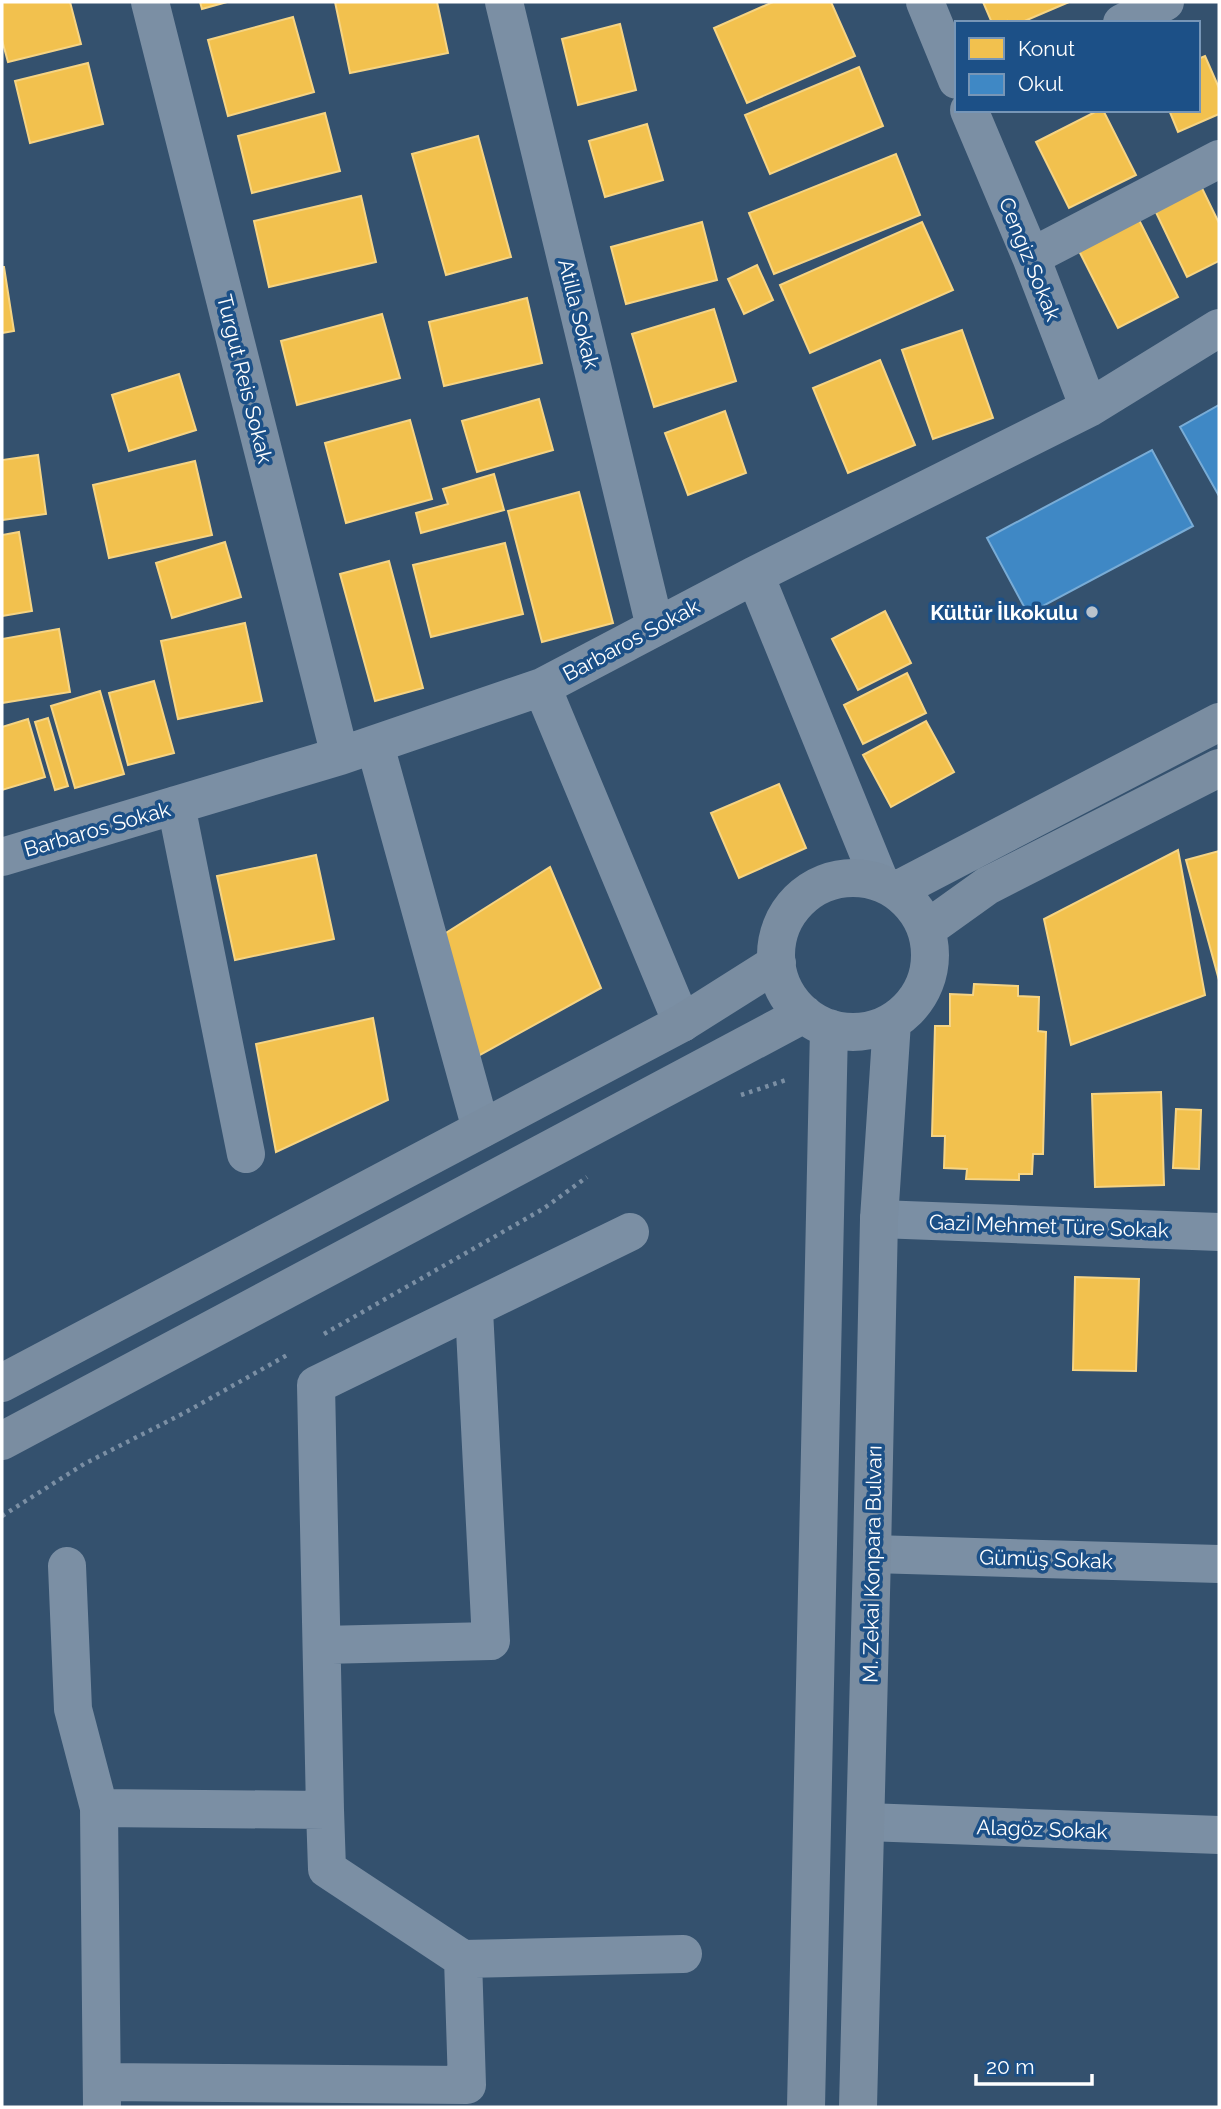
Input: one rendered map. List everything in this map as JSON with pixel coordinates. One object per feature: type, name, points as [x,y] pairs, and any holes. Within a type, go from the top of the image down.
[{"type":"main road","points":[[889,886],[1219,722]]},
{"type":"main road","points":[[927,929],[987,887],[1219,768]]},
{"type":"main road","points":[[855,877],[889,886],[909,901],[927,929],[930,956],[926,982],[912,1005],[892,1022],[872,1030],[850,1032],[816,1021],[791,1000],[781,982],[777,962],[778,937],[789,913],[806,893],[829,881],[855,877]]},
{"type":"main road","points":[[2,1383],[682,1023],[777,962]]},
{"type":"main road","points":[[2,1441],[816,1021]]},
{"type":"main road","points":[[806,2107],[816,1021]]},
{"type":"main road","name":"M. Zekai Konpara Bulvarı","points":[[858,2107],[873,1554],[878,1219],[892,1022]]},
{"type":"street","name":"Turgut Reis Sokak","points":[[150,2],[358,751],[481,1129]]},
{"type":"street","name":"Atilla Sokak","points":[[504,2],[655,627]]},
{"type":"street","points":[[925,2],[955,75]]},
{"type":"street","points":[[1126,21],[1165,2]]},
{"type":"street","name":"Cengiz Sokak","points":[[970,112],[1031,257],[1089,408]]},
{"type":"street","points":[[1031,257],[1219,159]]},
{"type":"street","name":"Barbaros Sokak","points":[[2,857],[358,751],[542,687],[755,575],[1089,408],[1219,328]]},
{"type":"street","points":[[755,575],[889,886]]},
{"type":"street","points":[[542,687],[682,1023]]},
{"type":"street","points":[[176,805],[246,1154]]},
{"type":"street","name":"Gazi Mehmet Türe Sokak","points":[[878,1219],[1219,1232]]},
{"type":"street","points":[[630,1232],[316,1385],[327,1869],[464,1959],[683,1954]]},
{"type":"street","points":[[323,1646],[491,1640],[474,1310]]},
{"type":"street","name":"Gümüş Sokak","points":[[873,1554],[1219,1564]]},
{"type":"street","points":[[66,1566],[73,1709],[100,1808],[102,2095],[467,2085],[464,1959]]},
{"type":"street","points":[[100,1808],[325,1810]]},
{"type":"street","name":"Alagöz Sokak","points":[[866,1822],[1219,1835]]},
{"type":"path","points":[[740,1095],[790,1079]]},
{"type":"path","points":[[320,1337],[531,1216],[587,1177]]},
{"type":"path","points":[[2,1516],[84,1464],[186,1412],[295,1350]]},
{"type":"building: Konut","points":[[2,2],[70,2],[81,44],[8,62],[2,40]]},
{"type":"building: Konut","points":[[200,2],[227,2],[202,9]]},
{"type":"building: Konut","points":[[335,2],[437,2],[448,53],[350,73]]},
{"type":"building: Konut","points":[[773,2],[831,2],[855,56],[747,103],[714,28]]},
{"type":"building: Konut","points":[[983,2],[1069,2],[1025,21],[991,21]]},
{"type":"building: Konut","points":[[293,17],[314,92],[228,116],[208,40]]},
{"type":"building: Konut","points":[[620,24],[636,90],[578,105],[562,39]]},
{"type":"building: Konut","points":[[1205,56],[1219,88],[1219,114],[1178,132],[1170,112],[1200,112],[1200,58]]},
{"type":"building: Konut","points":[[88,63],[103,124],[30,143],[15,81]]},
{"type":"building: Konut","points":[[859,67],[883,126],[770,174],[745,115]]},
{"type":"building: Konut","points":[[1095,112],[1104,112],[1136,175],[1069,208],[1036,142]]},
{"type":"building: Konut","points":[[325,113],[340,171],[252,193],[238,136]]},
{"type":"building: Konut","points":[[647,124],[663,180],[605,197],[589,141]]},
{"type":"building: Konut","points":[[478,136],[511,257],[446,275],[412,154]]},
{"type":"building: Konut","points":[[896,154],[920,215],[774,274],[749,213]]},
{"type":"building: Konut","points":[[1198,180],[1219,223],[1219,261],[1187,277],[1151,202]]},
{"type":"building: Konut","points":[[361,196],[376,262],[269,287],[254,221]]},
{"type":"building: Konut","points":[[1135,212],[1178,297],[1118,328],[1075,243]]},
{"type":"building: Konut","points":[[702,222],[717,280],[626,304],[611,247]]},
{"type":"building: Konut","points":[[922,222],[953,290],[810,353],[780,285]]},
{"type":"building: Konut","points":[[757,265],[773,300],[744,314],[728,279]]},
{"type":"building: Konut","points":[[2,267],[14,331],[2,333]]},
{"type":"building: Konut","points":[[527,298],[542,363],[444,386],[429,322]]},
{"type":"building: Konut","points":[[714,309],[736,381],[654,407],[632,334]]},
{"type":"building: Konut","points":[[382,314],[400,378],[297,405],[281,341]]},
{"type":"building: Konut","points":[[962,330],[993,418],[933,439],[902,350]]},
{"type":"building: Konut","points":[[880,360],[915,445],[848,473],[813,388]]},
{"type":"building: Konut","points":[[179,374],[196,430],[129,451],[112,395]]},
{"type":"building: Konut","points":[[539,399],[553,450],[477,472],[462,421]]},
{"type":"building: Konut","points":[[725,411],[746,473],[688,495],[665,433]]},
{"type":"building: Konut","points":[[410,420],[432,499],[346,523],[325,443]]},
{"type":"building: Konut","points":[[38,455],[46,514],[2,520],[2,460]]},
{"type":"building: Konut","points":[[195,461],[212,535],[109,558],[93,485]]},
{"type":"building: Konut","points":[[494,474],[504,510],[421,533],[416,513],[448,504],[443,489]]},
{"type":"building: Konut","points":[[579,492],[613,623],[542,642],[508,511]]},
{"type":"building: Konut","points":[[19,532],[32,611],[2,616],[2,535]]},
{"type":"building: Konut","points":[[225,542],[241,597],[172,618],[156,563]]},
{"type":"building: Konut","points":[[505,543],[523,614],[431,637],[413,565]]},
{"type":"building: Konut","points":[[389,561],[423,688],[375,701],[340,574]]},
{"type":"building: Konut","points":[[885,611],[911,663],[858,690],[832,639]]},
{"type":"building: Konut","points":[[245,623],[262,701],[178,719],[161,641]]},
{"type":"building: Konut","points":[[59,629],[70,692],[2,703],[2,639]]},
{"type":"building: Konut","points":[[907,673],[926,713],[863,744],[844,705]]},
{"type":"building: Konut","points":[[154,681],[174,753],[128,765],[109,693]]},
{"type":"building: Konut","points":[[100,691],[124,774],[75,788],[51,706]]},
{"type":"building: Konut","points":[[48,718],[68,786],[55,790],[35,722]]},
{"type":"building: Konut","points":[[28,719],[45,777],[2,790],[2,727]]},
{"type":"building: Konut","points":[[926,721],[954,772],[891,807],[863,755]]},
{"type":"building: Konut","points":[[779,784],[806,848],[739,878],[711,813]]},
{"type":"building: Konut","points":[[1178,850],[1205,995],[1071,1045],[1044,919]]},
{"type":"building: Konut","points":[[1219,851],[1219,980],[1186,860]]},
{"type":"building: Konut","points":[[316,855],[334,939],[235,960],[217,876]]},
{"type":"building: Konut","points":[[550,867],[601,988],[469,1061],[438,938]]},
{"type":"building: Konut","points":[[974,984],[1018,986],[1018,996],[1039,997],[1038,1031],[1046,1032],[1043,1154],[1033,1154],[1032,1174],[1019,1174],[1019,1180],[966,1179],[967,1169],[944,1168],[945,1136],[932,1136],[935,1026],[950,1026],[950,994],[973,995]]},
{"type":"building: Konut","points":[[373,1018],[388,1100],[276,1152],[256,1044]]},
{"type":"building: Konut","points":[[1161,1092],[1164,1185],[1095,1187],[1092,1094]]},
{"type":"building: Konut","points":[[1176,1109],[1201,1110],[1199,1169],[1173,1168]]},
{"type":"building: Konut","points":[[1075,1277],[1139,1279],[1136,1371],[1073,1370]]},
{"type":"building: Okul","points":[[1219,405],[1219,496],[1180,427]]},
{"type":"building: Okul","points":[[1152,450],[1193,526],[1028,614],[987,538]]},
{"type":"place","name":"Kültür İlkokulu","points":[[1092,612]]}]
